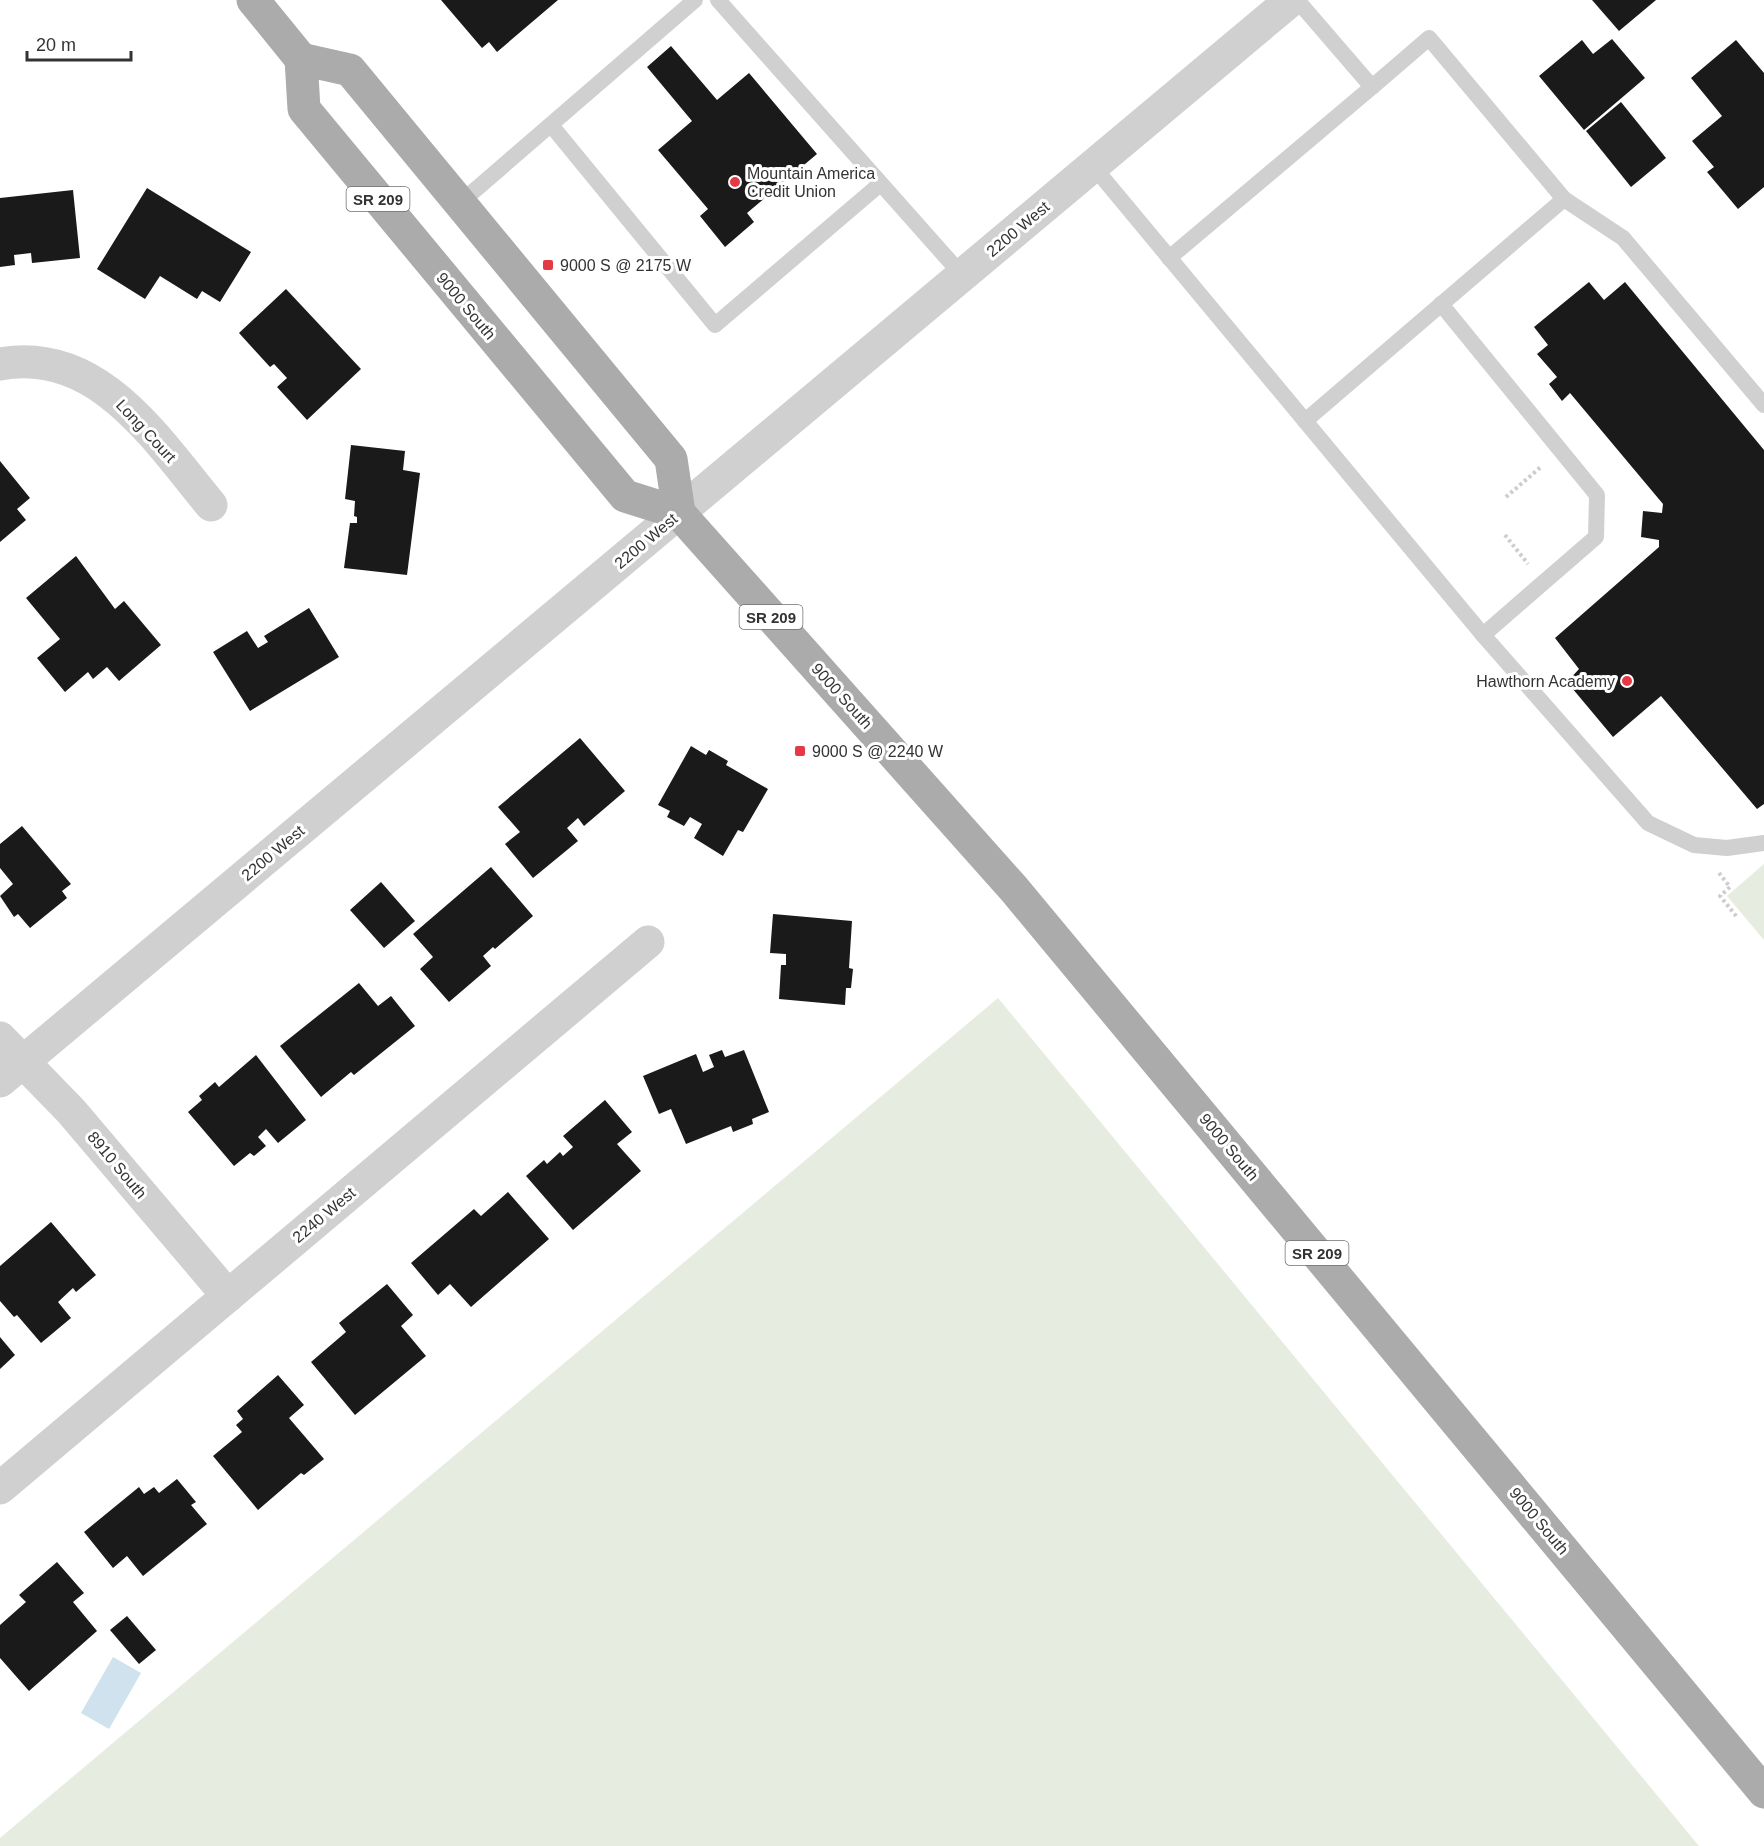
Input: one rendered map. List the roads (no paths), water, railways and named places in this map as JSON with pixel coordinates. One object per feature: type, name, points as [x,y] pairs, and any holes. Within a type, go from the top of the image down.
[{"type":"main road","points":[[253,0],[302,60],[350,70],[671,459],[679,513]]},
{"type":"main road","name":"9000 South","points":[[302,60],[304,109],[625,496],[679,513],[1014,889],[1764,1792]]},
{"type":"street","name":"2200 West","points":[[0,1081],[1291,0]]},
{"type":"street","name":"Long Court","points":[[0,364],[48,362],[89,377],[123,404],[211,505]]},
{"type":"street","name":"2240 West","points":[[0,1488],[648,942]]},
{"type":"street","name":"8910 South","points":[[0,1038],[25,1061],[71,1111],[228,1296]]},
{"type":"lane","points":[[460,203],[695,0]]},
{"type":"lane","points":[[718,0],[962,275]]},
{"type":"lane","points":[[1297,0],[1372,87]]},
{"type":"lane","points":[[1169,258],[1429,38],[1563,199],[1623,238],[1764,405]]},
{"type":"lane","points":[[551,125],[715,325],[879,184]]},
{"type":"lane","points":[[1093,166],[1483,635],[1647,823],[1694,845],[1727,848],[1764,843]]},
{"type":"lane","points":[[1305,421],[1563,199]]},
{"type":"lane","points":[[1441,304],[1597,495],[1596,537],[1483,635]]},
{"type":"water","points":[[113,1657],[141,1673],[109,1729],[81,1713]]},
{"type":"place","name":"Mountain America Credit Union","points":[[735,182]]},
{"type":"place","name":"9000 S @ 2175 W","points":[[548,265]]},
{"type":"place","name":"Hawthorn Academy","points":[[1627,681]]},
{"type":"place","name":"9000 S @ 2240 W","points":[[800,751]]}]
